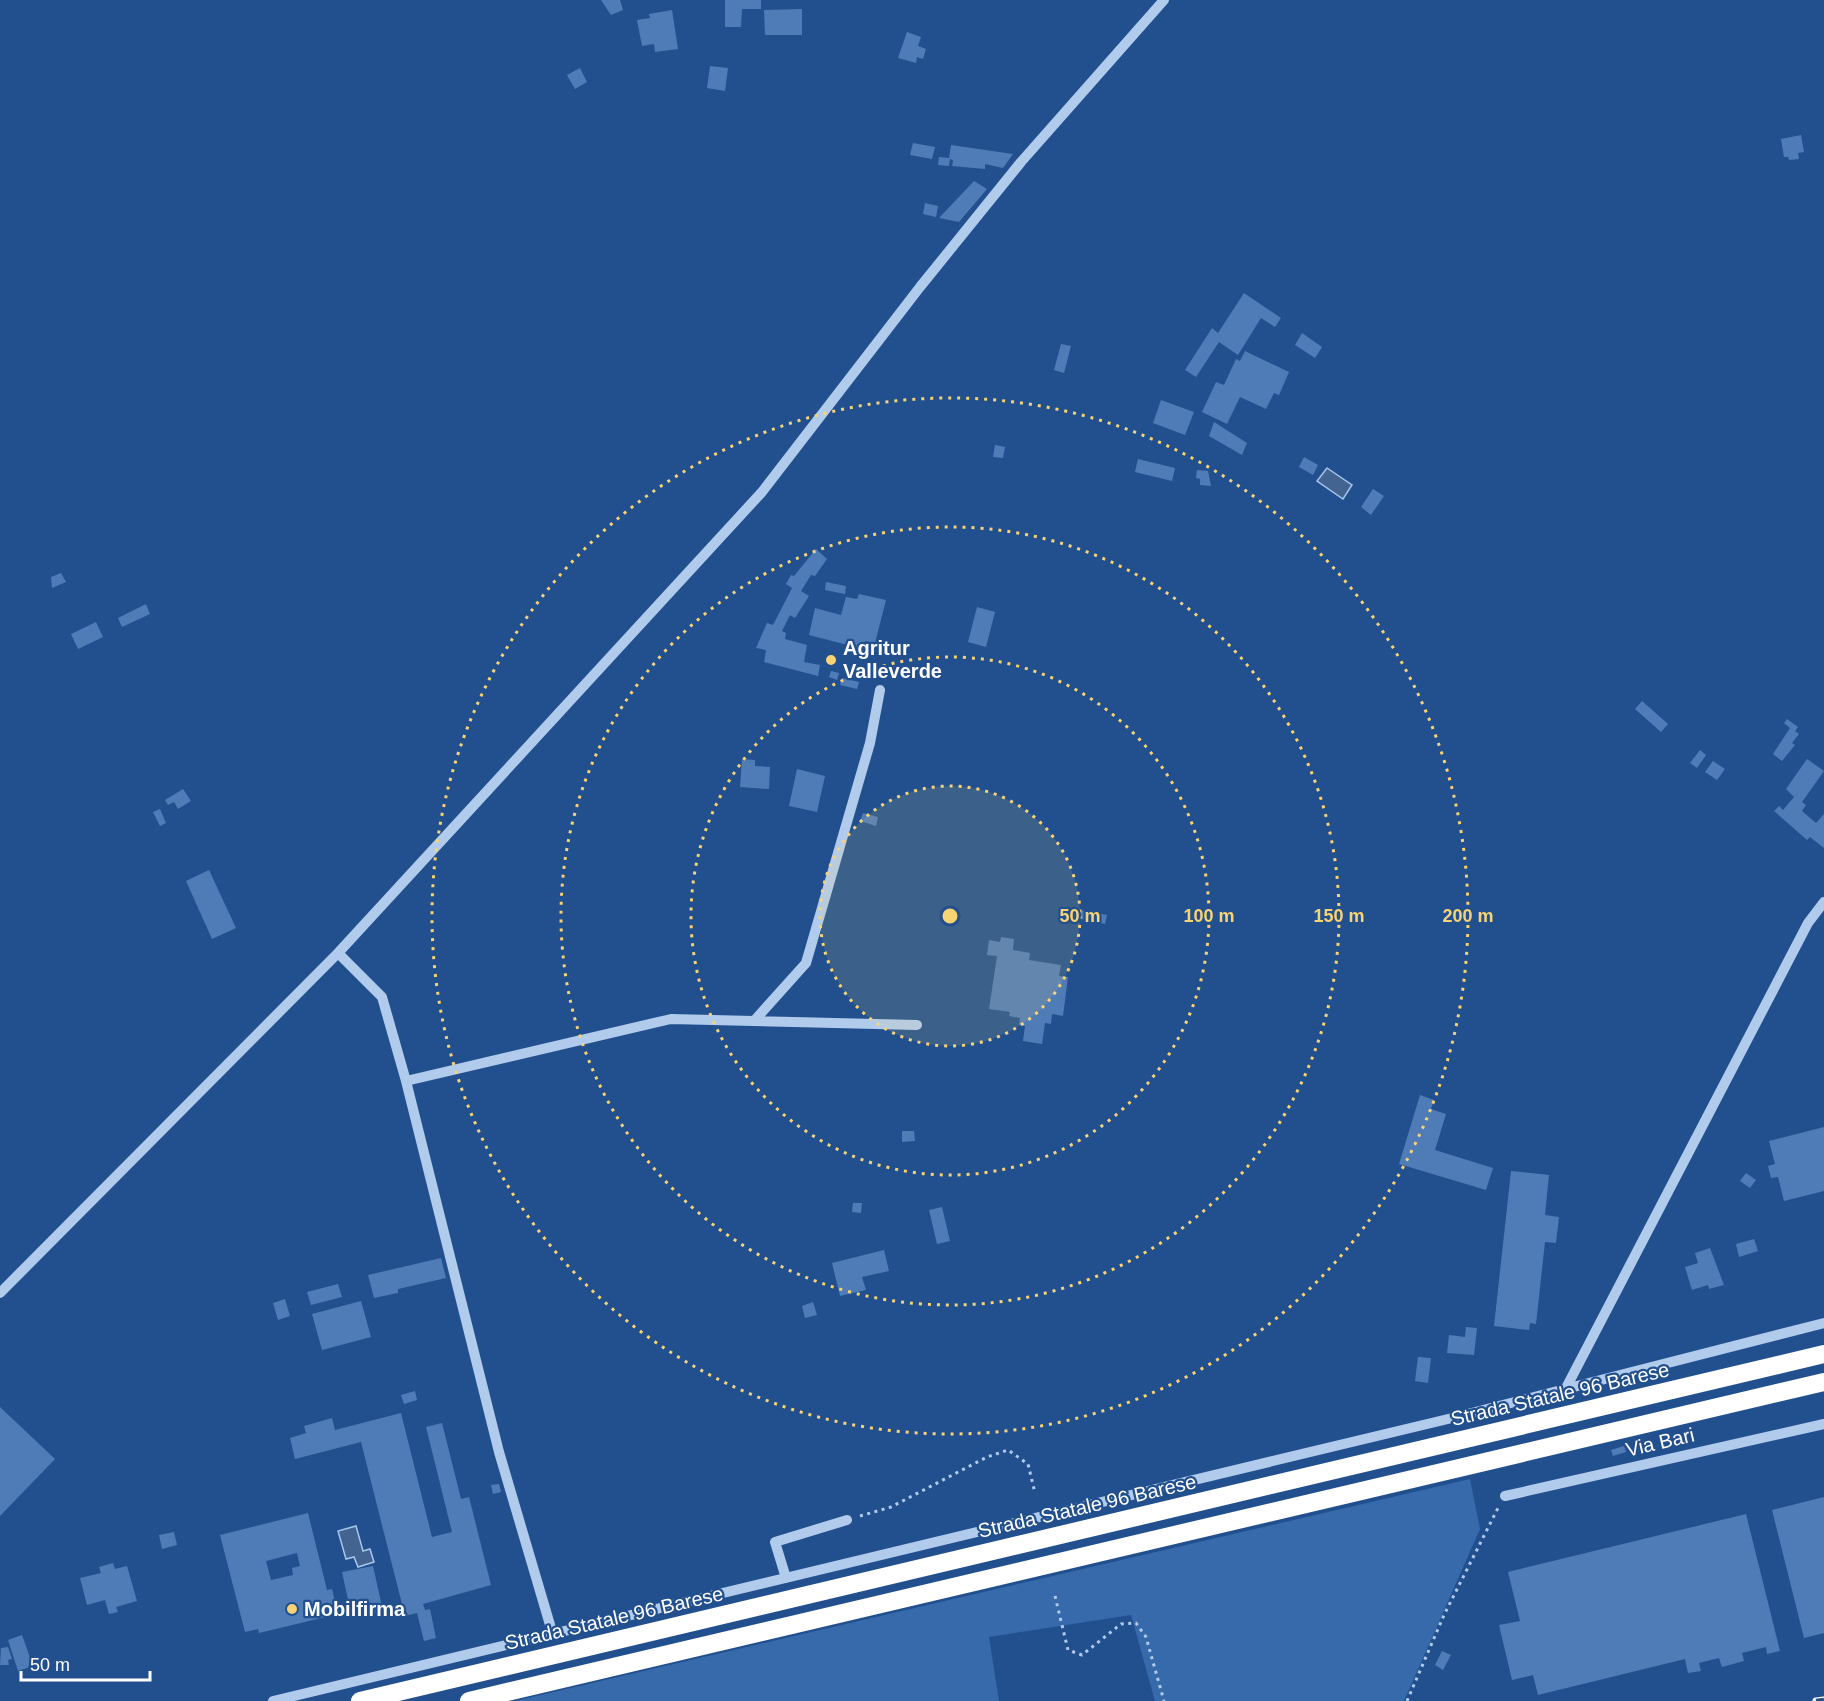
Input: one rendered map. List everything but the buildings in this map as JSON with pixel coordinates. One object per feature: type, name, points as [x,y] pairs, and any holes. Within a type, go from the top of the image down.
[{"type":"highway","name":"Strada Statale 96 Barese","points":[[360,1701],[1824,1354]]},
{"type":"highway","points":[[469,1701],[1824,1382]]},
{"type":"street","points":[[0,1293],[338,953],[762,492],[920,287],[1021,162],[1164,0]]},
{"type":"street","points":[[754,1021],[806,963],[870,743],[880,690]]},
{"type":"street","points":[[1566,1388],[1808,922],[1824,902]]},
{"type":"street","points":[[338,953],[382,997],[406,1081],[499,1452],[553,1635]]},
{"type":"street","points":[[406,1081],[671,1019],[917,1024]]},
{"type":"street","points":[[273,1701],[1448,1419],[1824,1323]]},
{"type":"street","name":"Via Bari","points":[[1504,1496],[1824,1424]]},
{"type":"street","points":[[786,1578],[775,1542],[847,1520]]},
{"type":"path","points":[[847,1520],[891,1507],[987,1456],[1008,1450],[1028,1464],[1035,1493]]},
{"type":"path","points":[[1407,1701],[1444,1615],[1504,1496]]},
{"type":"path","points":[[1055,1596],[1068,1650],[1082,1655],[1121,1624],[1136,1623],[1146,1637],[1164,1701]]},
{"type":"shaded area","points":[[1327,468],[1352,485],[1343,499],[1317,481]]},
{"type":"shaded area","points":[[1470,1479],[1480,1529],[1404,1701],[1155,1701],[1131,1615],[989,1637],[999,1701],[515,1701]]},
{"type":"shaded area","points":[[356,1526],[363,1551],[370,1549],[374,1562],[358,1567],[354,1557],[346,1559],[338,1531]]},
{"type":"railway","points":[[1816,1701],[1824,1700]]},
{"type":"place","name":"Agritur Valleverde","points":[[831,660]]},
{"type":"place","name":"Mobilfirma","points":[[292,1609]]}]
